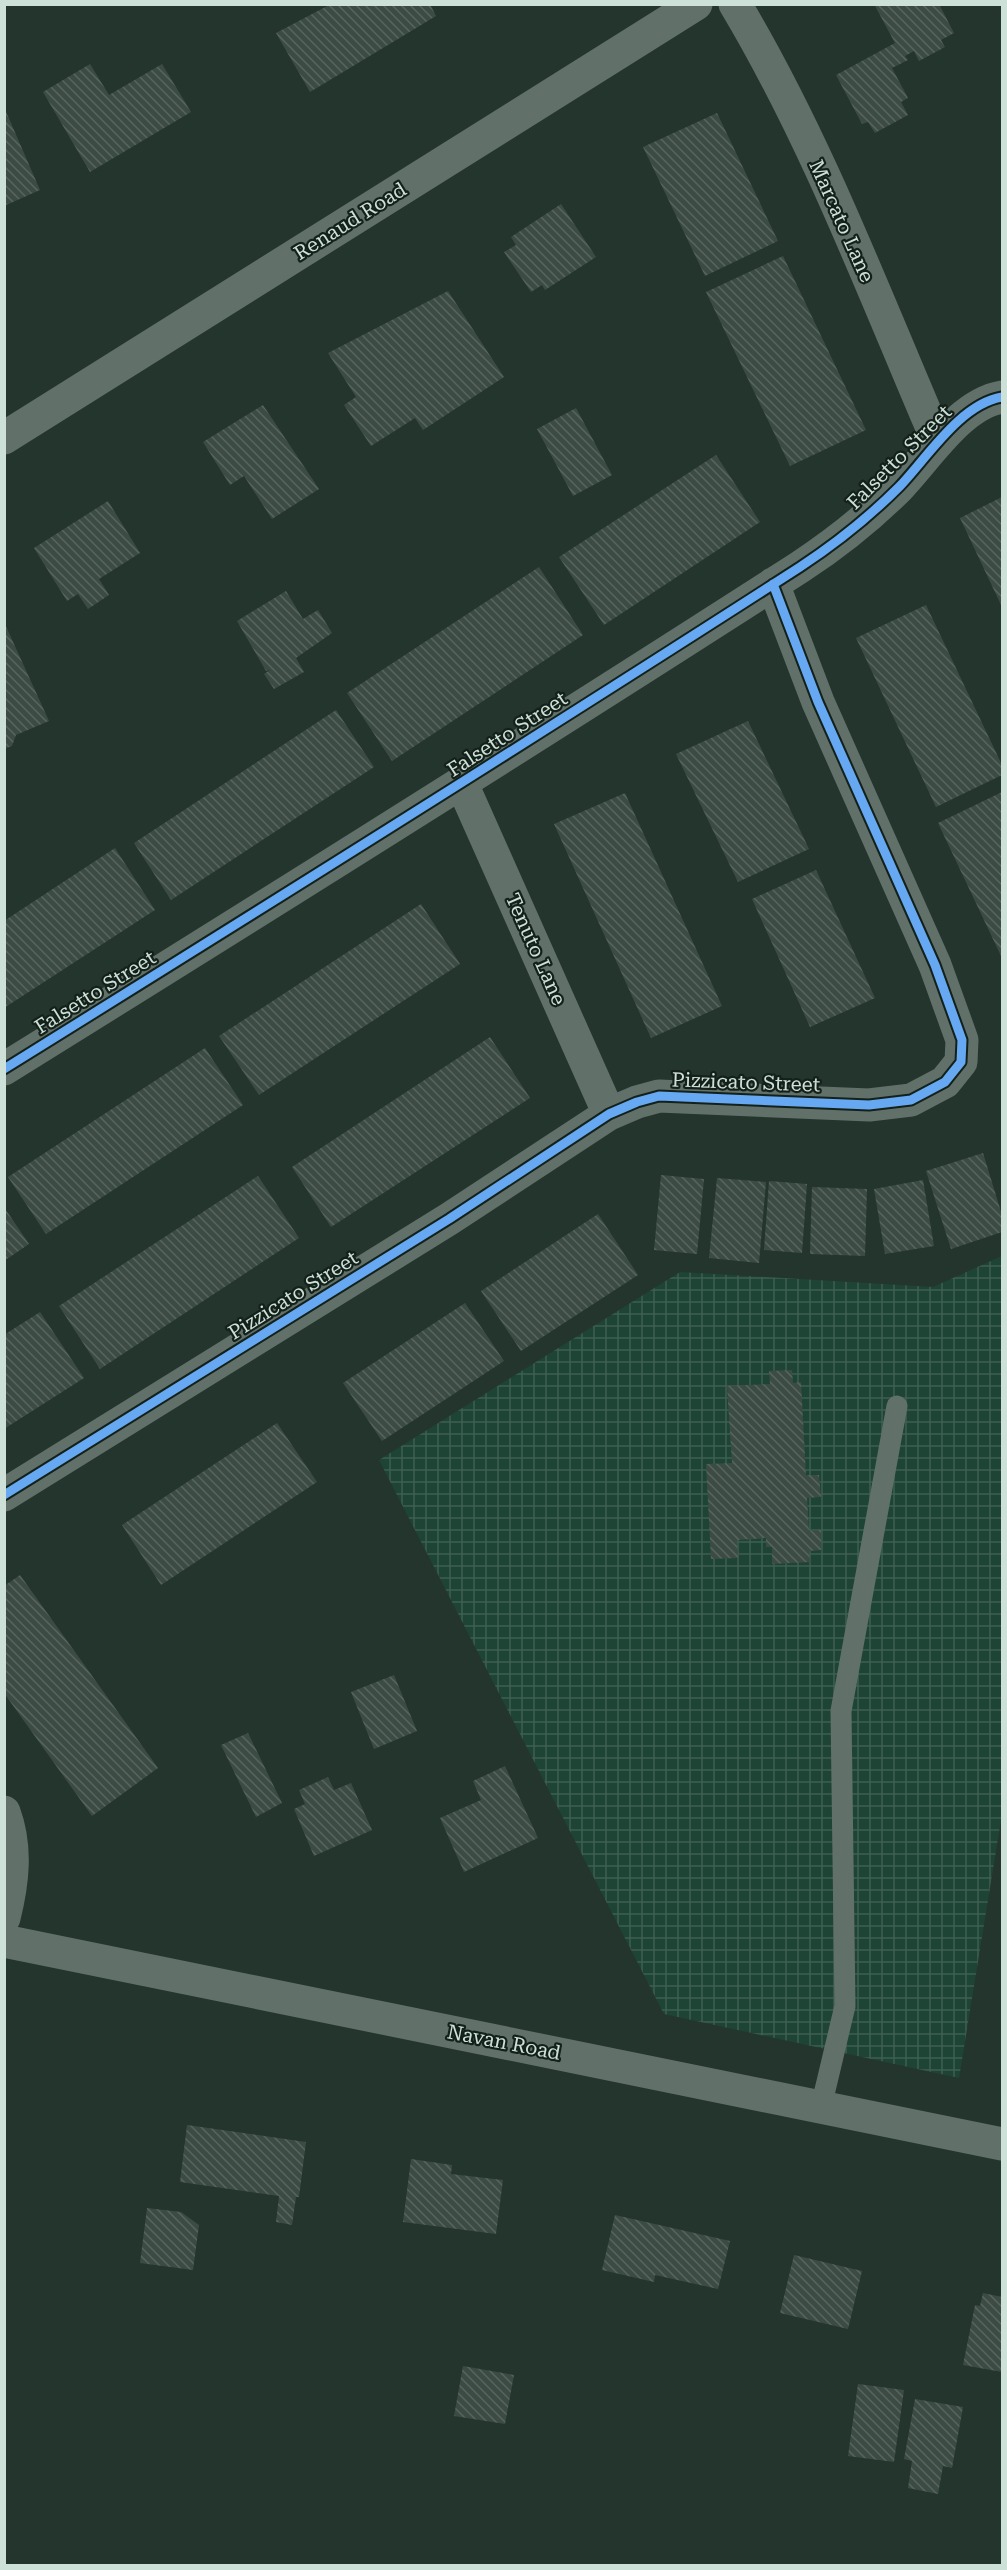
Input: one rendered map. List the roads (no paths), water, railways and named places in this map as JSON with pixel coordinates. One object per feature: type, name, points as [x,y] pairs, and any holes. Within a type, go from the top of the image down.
[{"type":"street","name":"Renaud Road","points":[[4,438],[696,4]]},
{"type":"street","name":"Marcato Lane","points":[[735,4],[777,77],[938,442]]},
{"type":"street","name":"Falsetto Street","points":[[4,1069],[462,784],[843,537],[899,487],[964,416],[993,399],[1002,397]]},
{"type":"street","name":"Pizzicato Street","points":[[4,1496],[450,1219],[609,1114],[659,1096],[869,1105],[911,1100],[945,1082],[961,1062],[962,1040],[935,965],[818,702],[773,584]]},
{"type":"street","name":"Tenuto Lane","points":[[462,784],[609,1114]]},
{"type":"street","points":[[4,1812],[12,1837],[14,1859],[4,1918]]},
{"type":"street","name":"Navan Road","points":[[4,1941],[1002,2144]]},
{"type":"lane","points":[[821,2107],[845,2006],[841,1711],[897,1406]]}]
